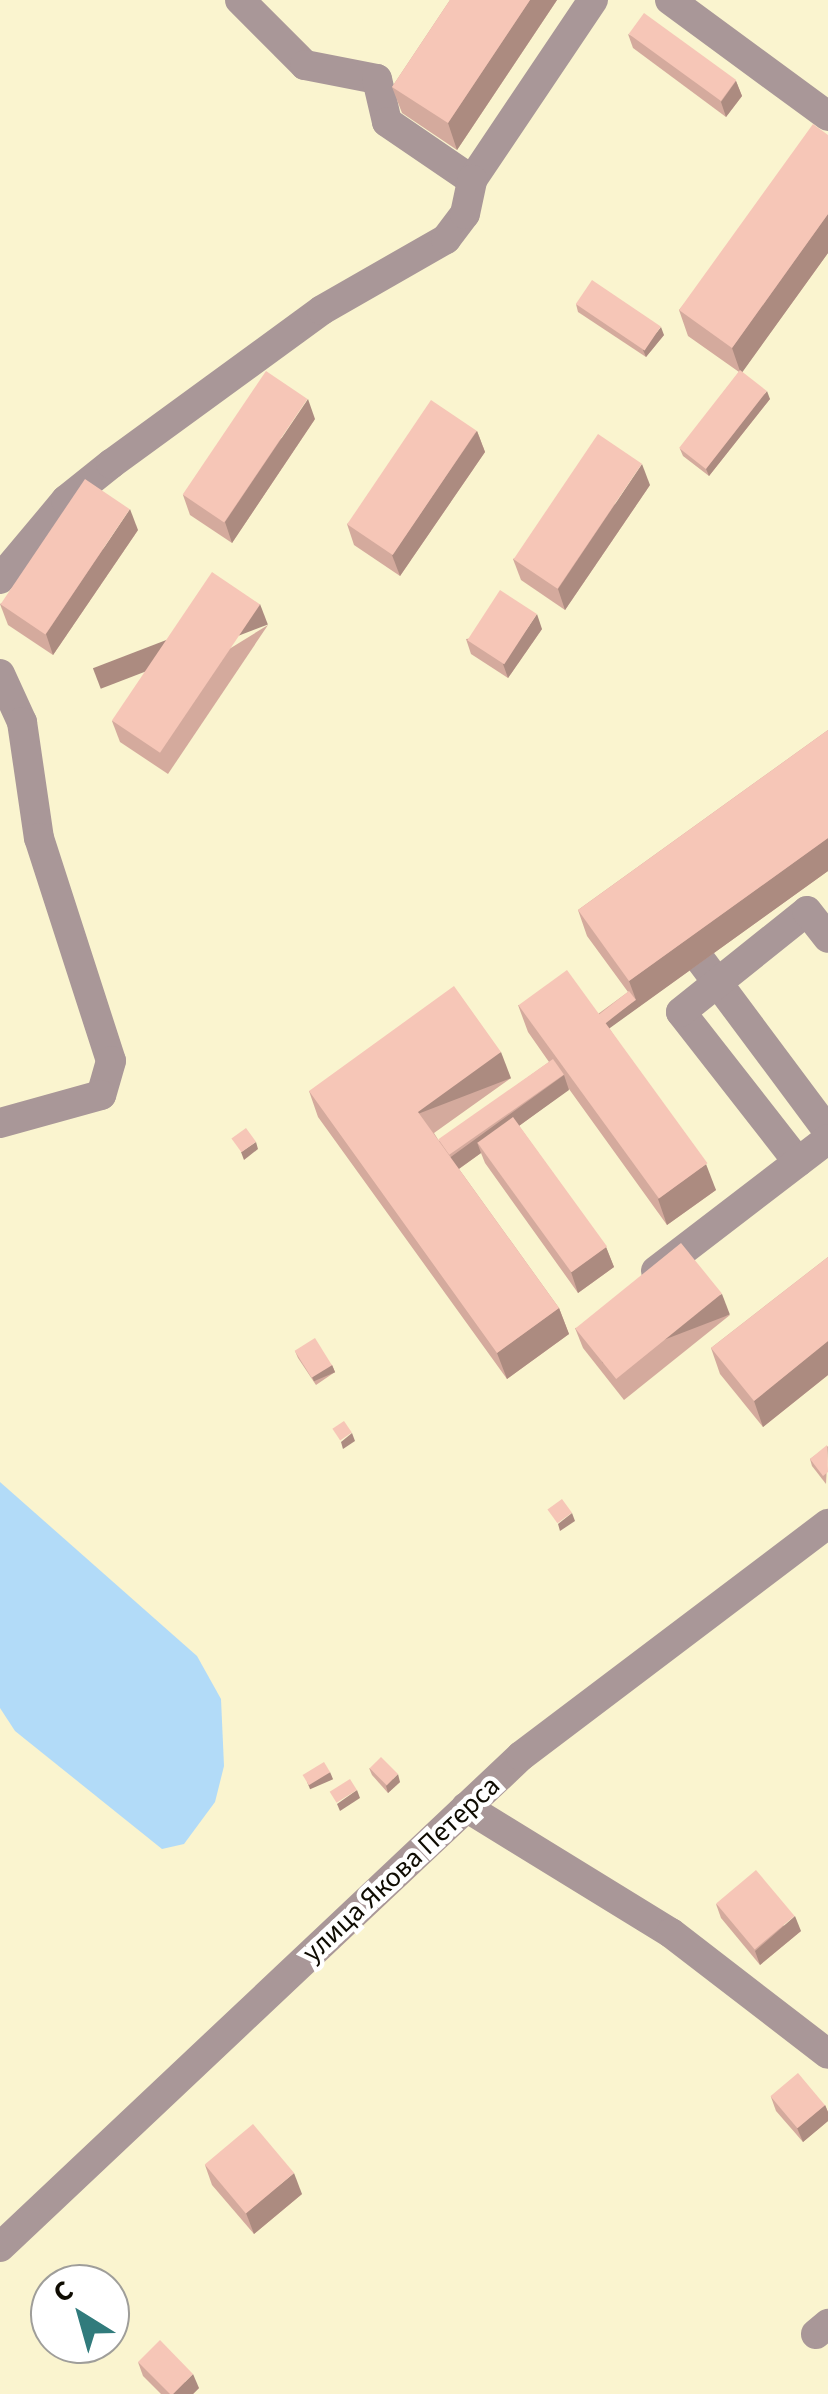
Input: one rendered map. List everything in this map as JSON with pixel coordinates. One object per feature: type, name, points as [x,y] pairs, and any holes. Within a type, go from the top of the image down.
[{"type":"street","points":[[240,0],[304,65],[378,79],[388,122],[472,180]]},
{"type":"street","points":[[0,579],[66,500],[111,464],[322,310],[446,239],[465,214],[472,180],[593,0]]},
{"type":"street","points":[[670,0],[828,116]]},
{"type":"street","points":[[0,674],[22,722],[39,838],[111,1062],[100,1096],[0,1123]]},
{"type":"street","points":[[798,1162],[681,1012],[710,972],[807,912],[828,938]]},
{"type":"street","points":[[710,972],[828,1131]]},
{"type":"street","points":[[633,1288],[828,1139]]},
{"type":"street","name":"улица Якова Петерса","points":[[0,2247],[466,1807],[682,1626],[828,1524]]},
{"type":"street","points":[[466,1807],[671,1933],[828,2054]]},
{"type":"water","points":[[0,1482],[197,1656],[221,1699],[224,1766],[215,1802],[184,1844],[162,1849],[15,1731],[0,1708]]},
{"type":"building","points":[[450,0],[530,0],[448,123],[392,87]]},
{"type":"building","points":[[644,13],[736,80],[721,101],[629,34]]},
{"type":"building","points":[[813,124],[828,135],[828,214],[732,348],[679,310]]},
{"type":"building","points":[[592,280],[661,326],[645,350],[576,304]]},
{"type":"building","points":[[740,370],[767,391],[706,469],[679,448]]},
{"type":"building","points":[[266,371],[307,399],[224,522],[183,495]]},
{"type":"building","points":[[431,400],[477,431],[393,555],[347,524]]},
{"type":"building","points":[[598,434],[642,464],[558,589],[514,559]]},
{"type":"building","points":[[85,479],[130,509],[45,634],[1,604]]},
{"type":"building","points":[[212,572],[260,604],[160,753],[112,720]]},
{"type":"building","points":[[500,590],[537,614],[504,664],[467,640]]},
{"type":"building","points":[[828,730],[828,838],[629,981],[578,910]]},
{"type":"building","points":[[567,970],[707,1163],[659,1199],[518,1005]]},
{"type":"building","points":[[454,986],[501,1052],[418,1112],[559,1308],[497,1353],[309,1091]]},
{"type":"building","points":[[629,991],[636,1000],[605,1024],[598,1015]]},
{"type":"building","points":[[553,1059],[564,1075],[449,1155],[438,1139]]},
{"type":"building","points":[[513,1117],[607,1246],[571,1272],[477,1143]]},
{"type":"building","points":[[246,1128],[256,1142],[241,1152],[231,1139]]},
{"type":"building","points":[[681,1243],[722,1294],[616,1379],[575,1329]]},
{"type":"building","points":[[828,1257],[828,1341],[754,1401],[711,1348]]},
{"type":"building","points":[[315,1338],[332,1365],[312,1378],[295,1351]]},
{"type":"building","points":[[344,1421],[352,1433],[340,1440],[332,1429]]},
{"type":"building","points":[[827,1445],[828,1472],[823,1476],[810,1459]]},
{"type":"building","points":[[562,1499],[572,1513],[557,1523],[547,1510]]},
{"type":"building","points":[[381,1757],[398,1774],[387,1785],[370,1768]]},
{"type":"building","points":[[324,1762],[330,1772],[309,1785],[303,1775]]},
{"type":"building","points":[[350,1779],[357,1790],[337,1803],[330,1792]]},
{"type":"building","points":[[756,1870],[795,1916],[755,1949],[716,1903]]},
{"type":"building","points":[[798,2073],[825,2105],[797,2128],[770,2096]]},
{"type":"building","points":[[253,2124],[294,2173],[246,2214],[205,2164]]},
{"type":"building","points":[[160,2340],[193,2374],[173,2394],[138,2362]]}]
